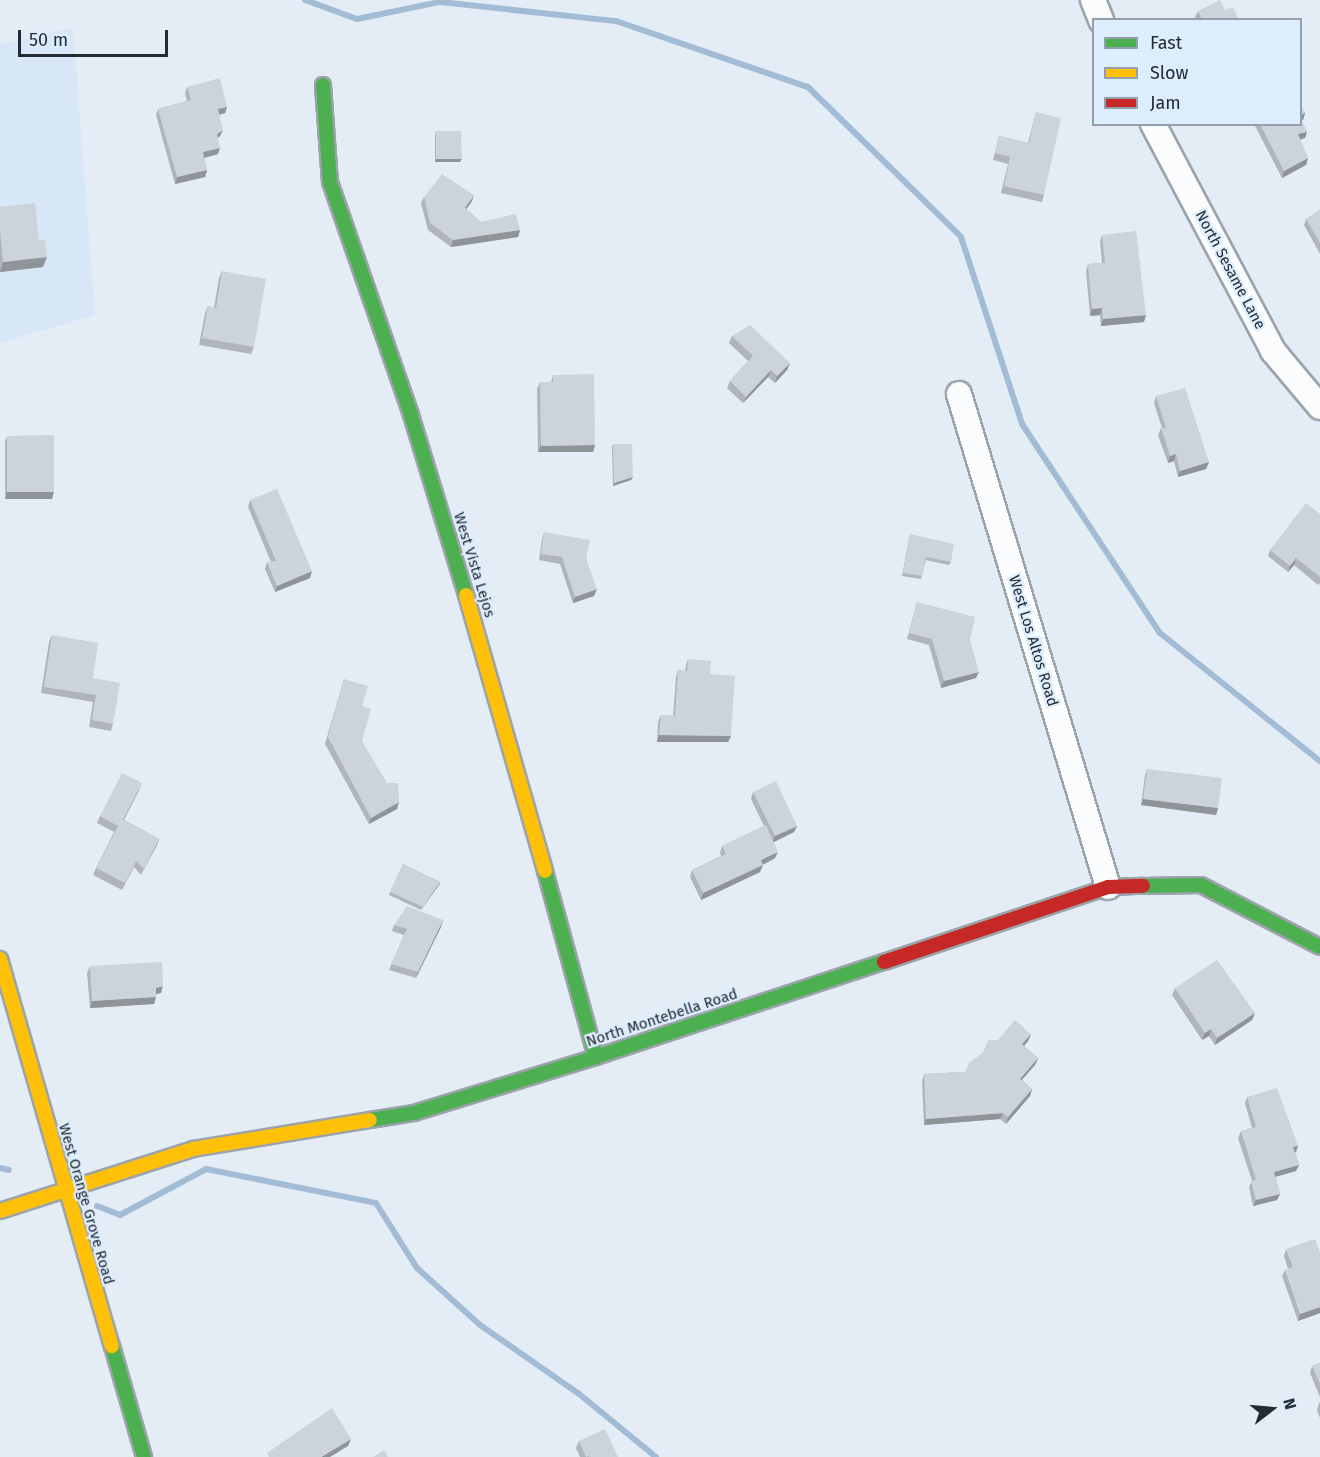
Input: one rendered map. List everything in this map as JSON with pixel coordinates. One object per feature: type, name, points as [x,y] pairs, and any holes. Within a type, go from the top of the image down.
[{"type":"street","points":[[1093,0],[1100,18]]},
{"type":"street","name":"West Vista Lejos","points":[[323,85],[330,182],[411,415],[493,682],[596,1057]]},
{"type":"street","name":"North Sesame Lane","points":[[1154,126],[1273,351],[1320,407]]},
{"type":"street","name":"West Los Altos Road","points":[[959,394],[1108,887]]},
{"type":"street","name":"North Montebella Road","points":[[0,1210],[193,1149],[414,1113],[596,1057],[1108,887],[1201,885],[1320,947]]},
{"type":"street","name":"West Orange Grove Road","points":[[0,959],[65,1191],[144,1457]]},
{"type":"shaded area","points":[[73,28],[95,315],[0,343],[0,44]]},
{"type":"building","points":[[1220,0],[1225,10],[1233,7],[1238,18],[1201,18],[1198,11]]},
{"type":"building","points":[[220,78],[227,107],[218,109],[223,130],[217,134],[220,148],[203,152],[207,170],[177,177],[158,109],[191,100],[187,87]]},
{"type":"building","points":[[1036,112],[1061,118],[1044,195],[1004,186],[1010,157],[995,153],[999,136],[1029,143]]},
{"type":"building","points":[[1302,123],[1307,132],[1298,134],[1308,158],[1284,171],[1261,126],[1302,126]]},
{"type":"building","points":[[436,131],[461,131],[462,159],[436,159]]},
{"type":"building","points":[[442,174],[474,195],[465,208],[481,222],[516,214],[520,230],[453,240],[430,223],[424,197]]},
{"type":"building","points":[[35,203],[39,240],[45,240],[47,257],[3,262],[0,207]]},
{"type":"building","points":[[1320,210],[1320,243],[1306,219]]},
{"type":"building","points":[[1136,231],[1146,315],[1103,319],[1102,308],[1092,309],[1088,264],[1105,263],[1102,235]]},
{"type":"building","points":[[222,271],[266,279],[254,347],[202,338],[208,306],[216,308]]},
{"type":"building","points":[[750,325],[790,363],[777,376],[771,370],[746,397],[730,381],[753,356],[732,336]]},
{"type":"building","points":[[594,374],[595,445],[541,446],[540,382],[553,382],[553,375]]},
{"type":"building","points":[[1185,388],[1209,462],[1180,471],[1176,454],[1170,456],[1161,428],[1166,428],[1156,396]]},
{"type":"building","points":[[54,435],[54,492],[7,492],[7,436]]},
{"type":"building","points":[[613,444],[632,444],[633,477],[614,483]]},
{"type":"building","points":[[277,489],[312,571],[277,586],[267,562],[276,561],[250,500]]},
{"type":"building","points":[[1306,503],[1320,514],[1320,577],[1296,558],[1290,566],[1270,550]]},
{"type":"building","points":[[544,532],[590,540],[586,558],[597,589],[575,597],[562,557],[541,554]]},
{"type":"building","points":[[910,534],[954,544],[951,562],[926,557],[922,576],[903,573]]},
{"type":"building","points":[[917,602],[975,617],[970,640],[979,672],[944,681],[932,639],[909,633]]},
{"type":"building","points":[[52,635],[98,643],[93,678],[120,683],[113,724],[92,720],[96,695],[44,687]]},
{"type":"building","points":[[688,659],[711,661],[710,674],[735,676],[731,736],[659,735],[661,715],[675,716],[678,670],[687,671]]},
{"type":"building","points":[[344,679],[368,686],[362,706],[371,709],[362,741],[387,783],[398,783],[399,802],[371,818],[328,737]]},
{"type":"building","points":[[1147,769],[1222,778],[1218,808],[1143,799]]},
{"type":"building","points":[[122,773],[142,783],[123,820],[159,839],[144,869],[136,861],[125,883],[96,868],[118,826],[100,816]]},
{"type":"building","points":[[776,781],[797,826],[775,836],[753,792]]},
{"type":"building","points":[[766,825],[778,852],[761,860],[763,865],[703,893],[692,870],[726,854],[722,846]]},
{"type":"building","points":[[403,864],[440,882],[423,907],[390,892]]},
{"type":"building","points":[[407,906],[443,920],[418,972],[391,964],[407,929],[394,925]]},
{"type":"building","points":[[1217,960],[1255,1013],[1217,1038],[1211,1029],[1205,1033],[1175,988]]},
{"type":"building","points":[[162,962],[163,986],[156,988],[156,997],[92,1001],[90,966]]},
{"type":"building","points":[[1015,1020],[1031,1034],[1022,1044],[1038,1058],[1020,1079],[1032,1089],[1008,1117],[1003,1113],[926,1119],[924,1074],[965,1072],[970,1062],[983,1053],[988,1040],[998,1040]]},
{"type":"building","points":[[1277,1088],[1298,1146],[1293,1147],[1299,1165],[1274,1172],[1280,1194],[1256,1200],[1251,1181],[1256,1180],[1241,1131],[1256,1127],[1247,1097]]},
{"type":"building","points":[[1315,1239],[1320,1253],[1320,1307],[1300,1314],[1285,1270],[1293,1267],[1286,1249]]},
{"type":"building","points":[[1320,1363],[1320,1384],[1312,1366]]},
{"type":"building","points":[[332,1408],[351,1439],[321,1457],[269,1457],[267,1453]]},
{"type":"building","points":[[605,1429],[618,1457],[586,1457],[579,1441]]},
{"type":"building","points":[[384,1450],[388,1457],[373,1457]]},
{"type":"waterway","points":[[305,0],[357,19],[440,2],[616,21],[808,87],[961,237],[1022,424],[1160,633],[1320,761]]},
{"type":"waterway","points":[[0,1168],[9,1170]]},
{"type":"waterway","points":[[97,1206],[120,1215],[206,1169],[376,1203],[417,1268],[480,1325],[578,1393],[656,1457]]},
{"type":"traffic: fast","points":[[323,85],[330,182],[411,415],[466,595]]},
{"type":"traffic: fast","points":[[545,871],[596,1057]]},
{"type":"traffic: fast","points":[[1143,886],[1201,885],[1320,947]]},
{"type":"traffic: fast","points":[[370,1120],[414,1113],[596,1057],[884,962]]},
{"type":"traffic: fast","points":[[112,1346],[144,1457]]},
{"type":"traffic: slow","points":[[466,595],[545,871]]},
{"type":"traffic: slow","points":[[0,959],[112,1346]]},
{"type":"traffic: slow","points":[[0,1211],[193,1149],[370,1120]]},
{"type":"traffic: jam","points":[[884,962],[1108,887],[1143,886]]}]
